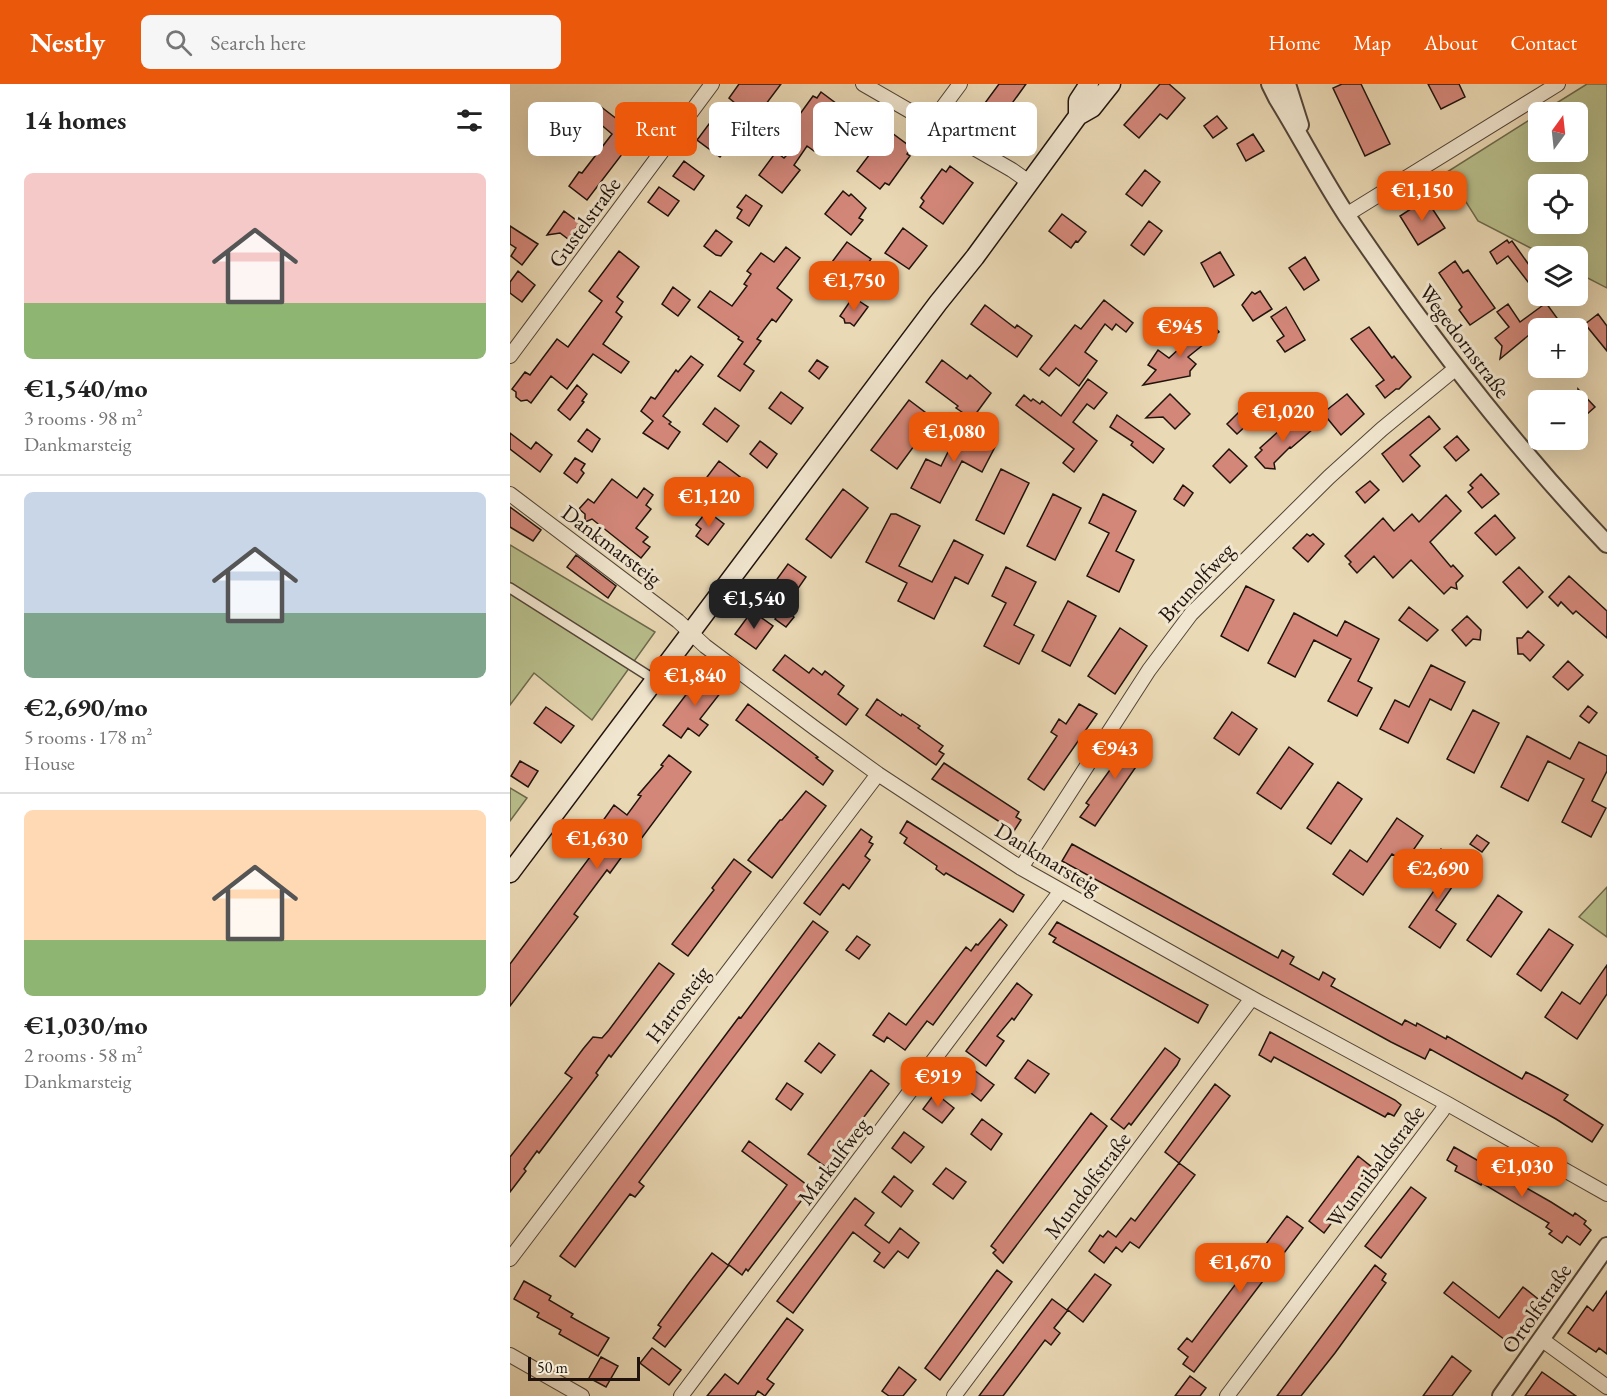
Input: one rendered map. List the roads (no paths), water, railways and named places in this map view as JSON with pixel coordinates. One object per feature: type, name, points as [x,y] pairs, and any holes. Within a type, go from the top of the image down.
[{"type":"main road","points":[[1078,116],[1078,101],[1089,84]]},
{"type":"main road","points":[[510,873],[1078,116],[1092,108],[1111,84]]},
{"type":"street","name":"Gustelstraße","points":[[510,356],[712,84]]},
{"type":"street","points":[[862,84],[906,109]]},
{"type":"street","points":[[947,102],[960,84]]},
{"type":"street","name":"Wegedornstraße","points":[[1270,84],[1346,215],[1455,369],[1532,463],[1607,544]]},
{"type":"street","name":"Wegedornstraße","points":[[1287,84],[1308,148]]},
{"type":"street","points":[[1346,215],[1558,84]]},
{"type":"street","points":[[986,156],[1029,182]]},
{"type":"street","name":"Brunolfweg","points":[[1021,868],[1149,669],[1191,614],[1329,477],[1382,429],[1455,369]]},
{"type":"street","name":"Dankmarsteig","points":[[510,494],[678,621],[689,633],[878,774],[1021,868],[1060,892],[1446,1103],[1607,1194]]},
{"type":"street","points":[[510,588],[655,680]]},
{"type":"street","name":"Harrosteig","points":[[510,1259],[878,774]]},
{"type":"street","name":"Markulfweg","points":[[681,1396],[1060,892]]},
{"type":"street","name":"Mundolfstraße","points":[[954,1396],[1252,998]]},
{"type":"street","name":"Wunnibaldstraße","points":[[1227,1396],[1435,1121],[1446,1103]]},
{"type":"street","name":"Ortolfstraße","points":[[1501,1396],[1607,1246]]},
{"type":"street","points":[[1541,1339],[1607,1387]]},
{"type":"street","points":[[510,1355],[582,1396]]}]
